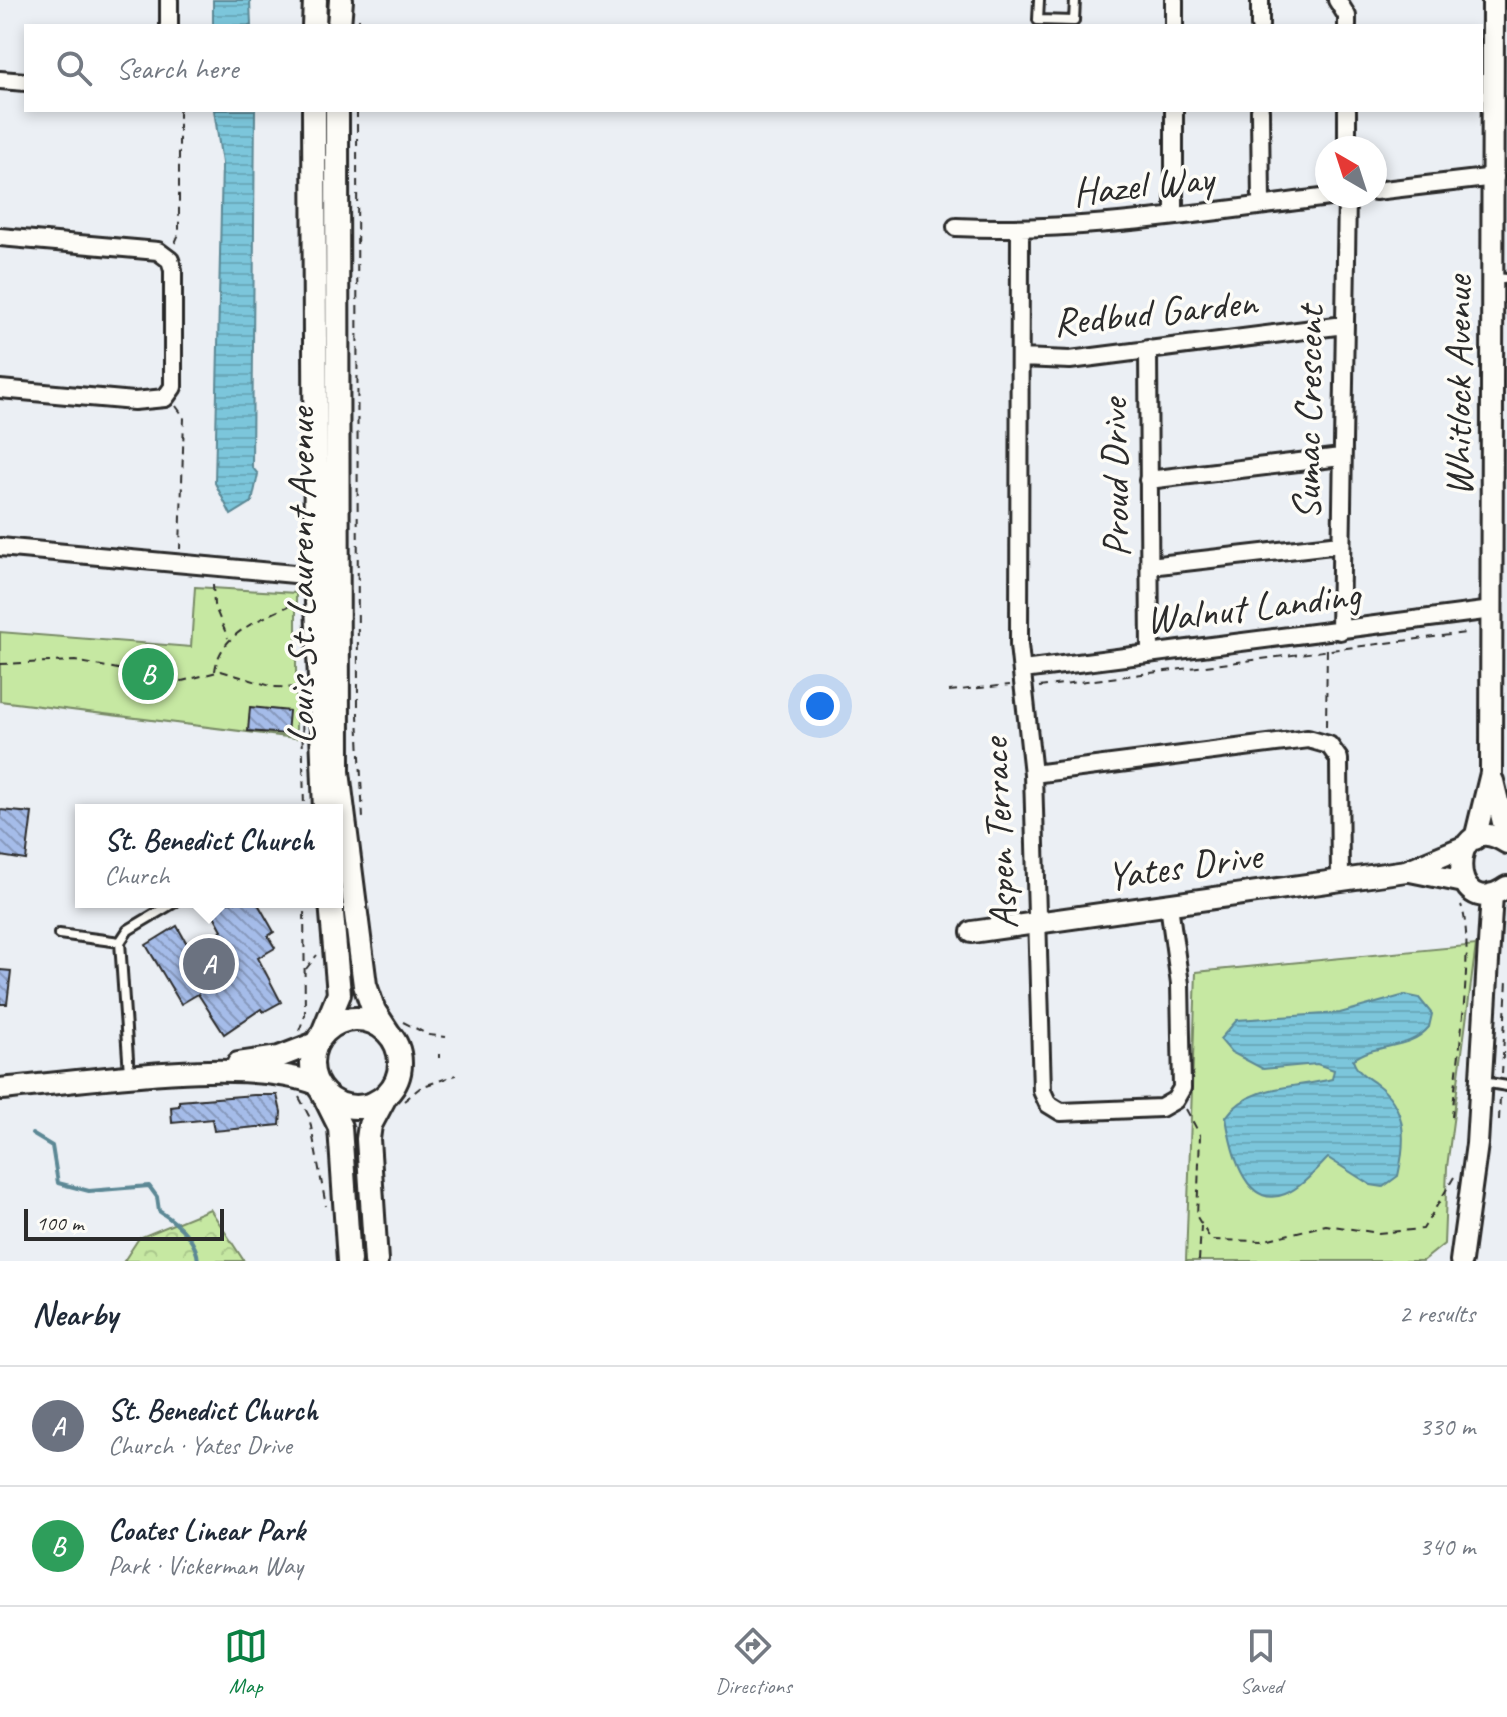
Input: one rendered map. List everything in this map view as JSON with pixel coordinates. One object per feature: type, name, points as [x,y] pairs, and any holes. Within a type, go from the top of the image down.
[{"type":"main road","points":[[314,24],[315,0]]},
{"type":"main road","points":[[339,24],[341,0]]},
{"type":"main road","name":"Louis St. Laurent Avenue","points":[[314,112],[316,576],[325,804]]},
{"type":"main road","name":"Louis St. Laurent Avenue","points":[[337,112],[338,772],[342,804]]},
{"type":"main road","name":"Louis St. Laurent Avenue","points":[[343,811],[365,985],[374,1011],[395,1026]]},
{"type":"main road","points":[[332,908],[339,994],[334,1014],[319,1040],[312,1066],[340,1127],[349,1261]]},
{"type":"main road","points":[[319,1040],[329,1029],[348,1020],[395,1026],[401,1063],[394,1100],[370,1125],[368,1139],[376,1261]]},
{"type":"main road","points":[[320,1088],[334,1101],[361,1107],[394,1100]]},
{"type":"street","points":[[169,0],[169,24]]},
{"type":"street","points":[[1174,0],[1174,24]]},
{"type":"street","points":[[1260,0],[1260,24]]},
{"type":"street","points":[[1337,0],[1347,16],[1347,24]]},
{"type":"street","name":"Whitlock Avenue","points":[[1493,0],[1501,176],[1501,278],[1491,773],[1507,841]]},
{"type":"street","points":[[0,80],[24,82]]},
{"type":"street","points":[[1174,112],[1174,216]]},
{"type":"street","points":[[1260,112],[1261,205]]},
{"type":"street","points":[[1347,112],[1347,136]]},
{"type":"street","points":[[1387,190],[1501,176]]},
{"type":"street","name":"Hazel Way","points":[[956,227],[1020,230],[1079,228],[1315,199]]},
{"type":"street","name":"Sumac Crescent","points":[[1333,636],[1340,544],[1347,208]]},
{"type":"street","name":"Aspen Terrace","points":[[1020,230],[1019,677],[1033,774],[1042,1091],[1048,1104],[1061,1112],[1161,1108],[1178,1094]]},
{"type":"street","points":[[0,237],[158,251],[167,258],[173,270],[173,387],[169,395],[155,402],[0,389]]},
{"type":"street","name":"Redbud Garden","points":[[1021,358],[1070,360],[1344,325]]},
{"type":"street","name":"Proud Drive","points":[[1148,349],[1150,654]]},
{"type":"street","points":[[1148,480],[1341,457]]},
{"type":"street","points":[[1150,566],[1340,544]]},
{"type":"street","points":[[0,547],[316,576]]},
{"type":"street","name":"Walnut Landing","points":[[1019,677],[1150,654],[1333,636],[1492,610]]},
{"type":"street","points":[[1033,774],[1308,739],[1321,741],[1335,751],[1340,766],[1340,881]]},
{"type":"street","name":"Whitlock Avenue","points":[[1487,890],[1459,864],[1470,843],[1491,773]]},
{"type":"street","points":[[1470,843],[1492,836],[1507,841]]},
{"type":"street","name":"Yates Drive","points":[[972,932],[1406,871],[1470,843]]},
{"type":"street","name":"Yates Drive","points":[[1406,871],[1487,890]]},
{"type":"street","points":[[1461,1261],[1497,1085],[1497,983],[1487,890]]},
{"type":"street","points":[[1169,905],[1180,984],[1182,1088],[1178,1094]]},
{"type":"street","points":[[215,1071],[235,1064],[279,1057],[319,1040]]},
{"type":"street","points":[[0,1089],[215,1071],[279,1074],[320,1088]]},
{"type":"lane","points":[[1039,0],[1038,20],[1074,21],[1075,0]]},
{"type":"lane","points":[[129,1078],[120,942],[128,930],[165,908]]},
{"type":"lane","points":[[59,934],[120,942]]},
{"type":"path","points":[[167,258],[179,234],[179,112]]},
{"type":"path","points":[[357,112],[358,715],[363,824]]},
{"type":"path","points":[[169,395],[184,417],[179,563]]},
{"type":"path","points":[[214,567],[212,594],[230,640]]},
{"type":"path","points":[[215,671],[221,648],[230,640],[254,623],[295,603]]},
{"type":"path","points":[[1035,687],[1466,633]]},
{"type":"path","points":[[1321,741],[1326,727],[1327,651],[1333,636]]},
{"type":"path","points":[[0,664],[75,661],[182,681],[215,671],[274,687],[302,688]]},
{"type":"path","points":[[949,691],[1019,677]]},
{"type":"path","points":[[1452,1117],[1467,948],[1466,917],[1487,890]]},
{"type":"path","points":[[292,1039],[305,1015],[304,908]]},
{"type":"path","points":[[1497,983],[1499,1120]]},
{"type":"path","points":[[395,1026],[446,1037]]},
{"type":"path","points":[[394,1100],[456,1075]]},
{"type":"path","points":[[295,1094],[309,1116],[329,1213]]},
{"type":"path","points":[[1178,1094],[1200,1135],[1197,1217],[1211,1240],[1261,1241],[1326,1225],[1378,1233],[1423,1229],[1458,1172]]},
{"type":"path","points":[[1199,1261],[1201,1224]]},
{"type":"green space","points":[[195,587],[296,593],[296,738],[0,701],[0,632],[191,647]]},
{"type":"green space","points":[[1476,945],[1447,1167],[1444,1244],[1423,1261],[1186,1261],[1196,972]]},
{"type":"green space","points":[[210,1209],[244,1261],[124,1261],[139,1238]]},
{"type":"water","points":[[213,0],[250,0],[251,24],[213,24]]},
{"type":"water","points":[[214,112],[255,112],[252,467],[258,474],[252,502],[231,515],[215,483],[222,163]]},
{"type":"water","points":[[1405,995],[1419,998],[1432,1014],[1429,1027],[1412,1040],[1362,1054],[1353,1060],[1361,1073],[1386,1092],[1399,1113],[1403,1137],[1398,1176],[1383,1187],[1371,1185],[1328,1158],[1291,1191],[1271,1197],[1259,1193],[1241,1172],[1226,1117],[1247,1098],[1275,1089],[1332,1079],[1334,1070],[1317,1064],[1263,1069],[1231,1052],[1220,1039],[1237,1020],[1340,1013]]},
{"type":"building","points":[[250,707],[289,711],[287,734],[248,731]]},
{"type":"building","points":[[0,810],[32,813],[26,860],[0,856]]},
{"type":"building","points":[[210,908],[260,908],[274,932],[268,936],[275,948],[258,958],[281,1002],[263,1012],[261,1009],[224,1034],[198,994],[181,1004],[146,945],[177,926],[190,949],[222,930]]},
{"type":"building","points":[[0,970],[11,971],[7,1004],[0,1004]]},
{"type":"building","points":[[277,1095],[280,1125],[214,1131],[212,1119],[172,1123],[171,1107],[179,1106],[179,1101]]},
{"type":"waterway","points":[[32,1134],[52,1146],[58,1183],[89,1191],[149,1186],[157,1197],[159,1211],[190,1238],[198,1261]]},
{"type":"place","name":"Coates Linear Park","points":[[148,674]]},
{"type":"place","name":"St. Benedict Church","points":[[209,964]]}]
